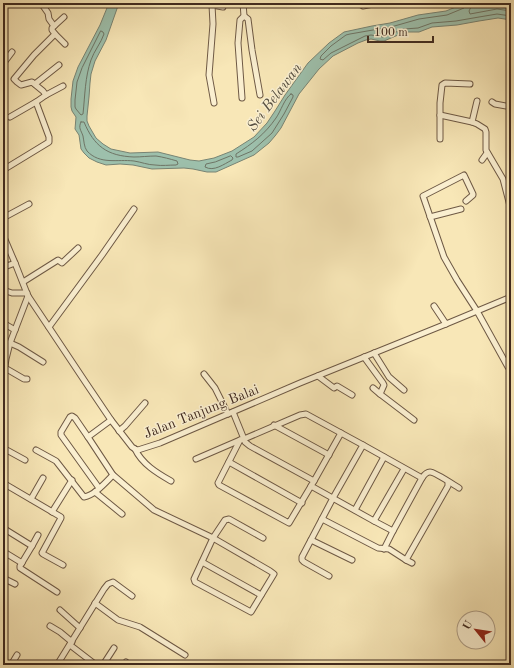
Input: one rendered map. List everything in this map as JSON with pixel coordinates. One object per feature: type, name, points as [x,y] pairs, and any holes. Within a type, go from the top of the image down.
[{"type":"street","points":[[41,3],[54,26]]},
{"type":"street","points":[[196,3],[223,7]]},
{"type":"street","points":[[243,3],[244,16],[248,19],[260,95]]},
{"type":"street","points":[[360,3],[363,6],[378,3]]},
{"type":"street","points":[[212,5],[213,24],[209,75],[214,103]]},
{"type":"street","points":[[242,98],[238,43],[240,20],[244,16]]},
{"type":"street","points":[[64,17],[52,29],[55,34],[66,44]]},
{"type":"street","points":[[46,95],[31,82],[21,85],[14,79],[34,55],[55,34]]},
{"type":"street","points":[[3,64],[12,52]]},
{"type":"street","points":[[35,84],[59,65]]},
{"type":"street","points":[[440,139],[440,103],[442,85],[444,83],[470,84]]},
{"type":"street","points":[[10,117],[63,86]]},
{"type":"street","points":[[472,122],[477,101]]},
{"type":"street","points":[[3,170],[50,141],[36,102]]},
{"type":"street","points":[[492,102],[494,104],[511,107]]},
{"type":"street","points":[[440,115],[472,122],[485,129],[486,150],[504,183],[511,210]]},
{"type":"street","points":[[482,160],[487,153]]},
{"type":"street","points":[[466,201],[473,196],[473,194],[464,175],[423,197],[444,257],[508,367]]},
{"type":"street","points":[[3,218],[30,204]]},
{"type":"street","points":[[48,327],[102,255],[134,209]]},
{"type":"street","points":[[430,217],[461,209]]},
{"type":"street","name":"Jalan Tanjung Balai","points":[[3,235],[27,295],[111,420],[132,447],[138,450],[160,443],[511,297]]},
{"type":"street","points":[[23,282],[58,260],[62,263],[78,248]]},
{"type":"street","points":[[3,267],[6,264],[7,266],[15,263]]},
{"type":"street","points":[[3,290],[27,295],[10,343],[3,380]]},
{"type":"street","points":[[434,306],[446,324]]},
{"type":"street","points":[[3,323],[15,330]]},
{"type":"street","points":[[10,343],[43,362]]},
{"type":"street","points":[[374,353],[390,377],[404,390]]},
{"type":"street","points":[[364,357],[384,385],[380,394]]},
{"type":"street","points":[[5,368],[22,377],[24,380],[27,379]]},
{"type":"street","points":[[204,374],[215,388],[230,413],[242,439],[250,446],[314,481]]},
{"type":"street","points":[[318,376],[334,388],[337,386],[352,395]]},
{"type":"street","points":[[373,388],[414,420]]},
{"type":"street","points":[[119,431],[145,403]]},
{"type":"street","points":[[196,459],[274,425],[306,414],[422,478]]},
{"type":"street","points":[[122,514],[97,490],[62,435],[61,432],[70,417],[74,417],[113,475],[154,510],[213,538],[273,573],[252,612],[250,612],[202,586],[194,580],[213,538],[227,519],[263,538]]},
{"type":"street","points":[[88,437],[111,420]]},
{"type":"street","points":[[274,425],[329,455]]},
{"type":"street","points":[[242,439],[218,483],[289,523],[302,503],[341,433]]},
{"type":"street","points":[[329,576],[304,562],[302,557],[363,445]]},
{"type":"street","points":[[3,448],[25,460]]},
{"type":"street","points":[[135,449],[139,457],[152,469],[172,481]]},
{"type":"street","points":[[36,450],[56,461],[84,497],[97,490],[113,475]]},
{"type":"street","points":[[355,510],[384,457]]},
{"type":"street","points":[[230,462],[302,503]]},
{"type":"street","points":[[374,521],[404,469]]},
{"type":"street","points":[[384,549],[422,478],[427,472],[445,479],[448,483],[452,483],[459,488]]},
{"type":"street","points":[[31,499],[43,478]]},
{"type":"street","points":[[52,512],[72,480]]},
{"type":"street","points":[[3,483],[60,516],[61,518],[42,553],[63,565]]},
{"type":"street","points":[[406,560],[448,486],[448,483]]},
{"type":"street","points":[[311,486],[393,531]]},
{"type":"street","points":[[322,519],[378,548],[389,550],[412,563]]},
{"type":"street","points":[[3,528],[32,546]]},
{"type":"street","points":[[38,535],[20,568],[57,592]]},
{"type":"street","points":[[311,540],[352,560]]},
{"type":"street","points":[[4,552],[22,563]]},
{"type":"street","points":[[202,562],[261,595]]},
{"type":"street","points":[[3,578],[15,584]]},
{"type":"street","points":[[57,665],[95,602],[108,584],[113,582],[132,596]]},
{"type":"street","points":[[95,602],[118,620],[140,627],[185,655]]},
{"type":"street","points":[[60,610],[80,628]]},
{"type":"street","points":[[50,626],[60,632],[71,644],[96,665]]},
{"type":"street","points":[[103,665],[114,648]]},
{"type":"street","points":[[11,665],[17,655]]},
{"type":"water","name":"Sei Belawan","points":[[109,3],[119,3],[106,40],[95,61],[91,74],[87,116],[89,126],[96,138],[111,149],[130,153],[158,152],[199,161],[214,158],[232,151],[254,137],[267,123],[308,63],[329,43],[344,32],[390,23],[418,15],[446,11],[463,4],[487,3],[511,5],[511,20],[498,18],[457,25],[432,27],[419,32],[405,32],[384,41],[371,39],[358,43],[333,56],[319,69],[299,94],[281,128],[269,143],[254,155],[216,172],[207,172],[184,168],[152,169],[133,165],[106,165],[89,158],[81,149],[79,135],[75,129],[76,117],[71,107],[73,81],[78,67],[100,25]]}]
